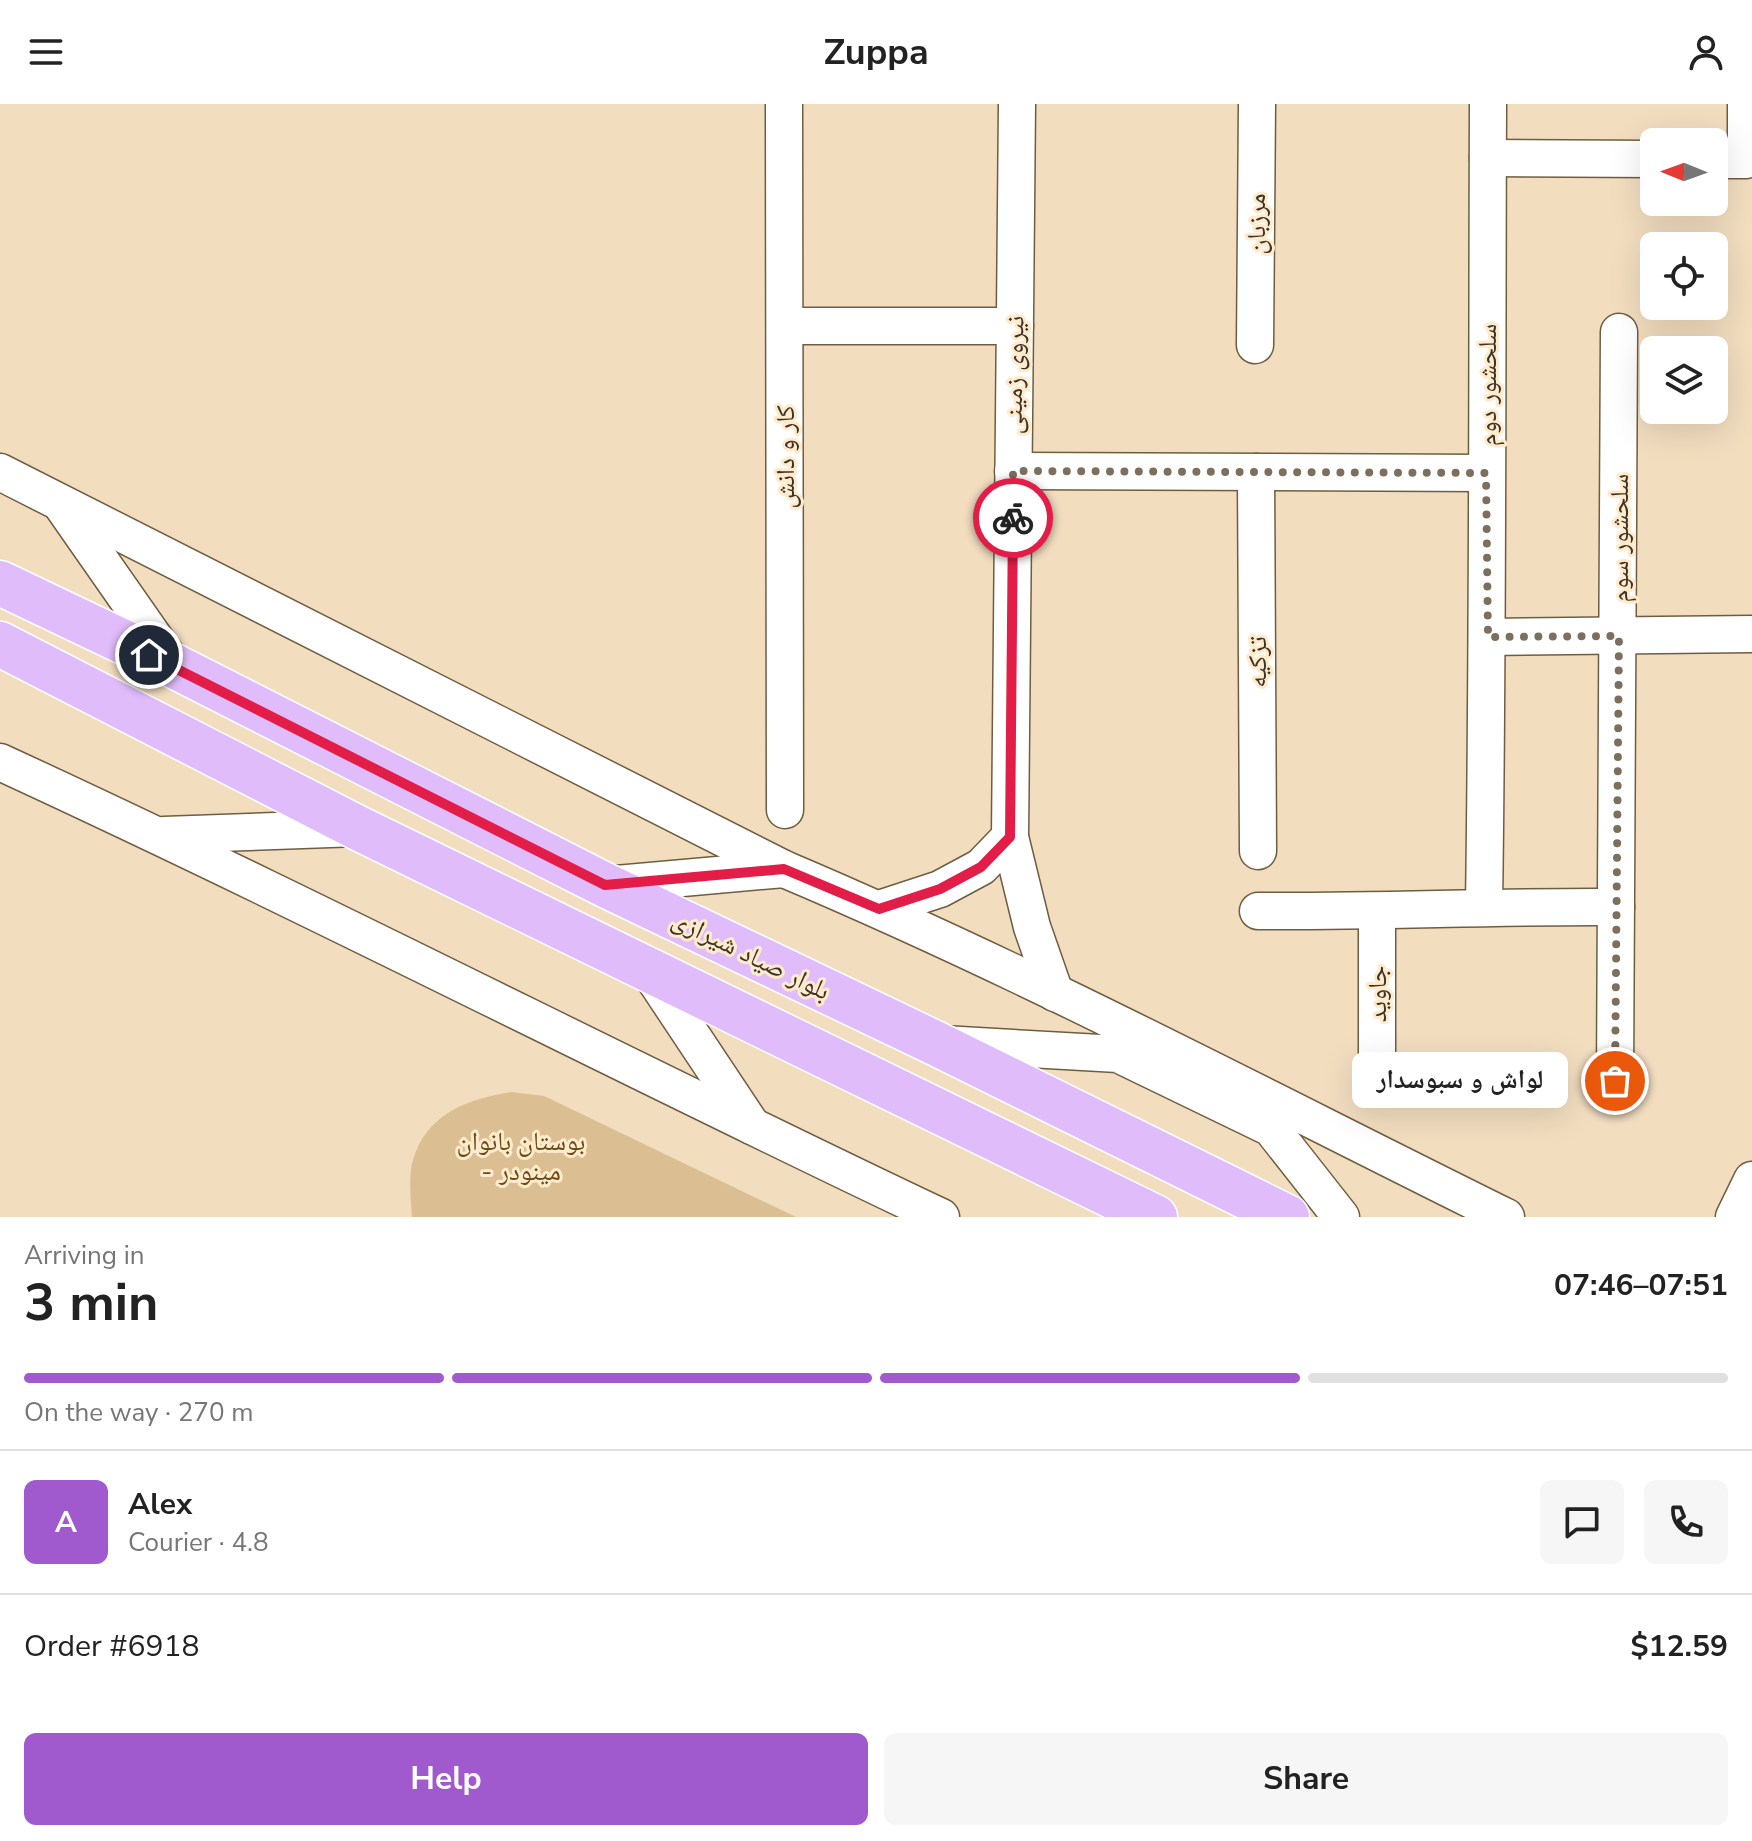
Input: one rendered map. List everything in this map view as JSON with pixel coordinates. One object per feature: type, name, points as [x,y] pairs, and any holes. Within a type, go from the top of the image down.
[{"type":"main road","name":"بلوار صیاد شیرازی","points":[[0,583],[174,666],[605,885],[1287,1217]]},
{"type":"main road","points":[[0,644],[358,828],[1155,1217]]},
{"type":"street","name":"کار و دانش","points":[[784,104],[785,810]]},
{"type":"street","name":"نیروی زمینی","points":[[1017,104],[1010,837],[1024,899],[1055,993]]},
{"type":"street","name":"مرزبان","points":[[1255,345],[1257,104]]},
{"type":"street","name":"سلحشور دوم","points":[[1484,906],[1488,637],[1488,104]]},
{"type":"street","points":[[1728,160],[1746,160],[1746,104]]},
{"type":"street","points":[[1488,158],[1640,159]]},
{"type":"street","points":[[785,326],[1015,326]]},
{"type":"street","name":"سلحشور سوم","points":[[1615,1081],[1619,332]]},
{"type":"street","points":[[1013,471],[1486,473]]},
{"type":"street","points":[[0,472],[784,869],[879,909],[1055,993],[1506,1217]]},
{"type":"street","name":"تزکیه","points":[[1256,472],[1258,851]]},
{"type":"street","points":[[61,504],[174,666]]},
{"type":"street","points":[[1488,637],[1752,634]]},
{"type":"street","points":[[0,762],[158,835],[941,1217]]},
{"type":"street","points":[[158,835],[358,828]]},
{"type":"street","points":[[879,909],[940,889],[981,867],[1010,837]]},
{"type":"street","points":[[605,885],[784,869]]},
{"type":"street","points":[[1258,911],[1377,912],[1484,906],[1616,907]]},
{"type":"street","name":"جاوید","points":[[1377,912],[1377,1076]]},
{"type":"street","points":[[649,971],[754,1128]]},
{"type":"street","points":[[935,1043],[1118,1054],[1271,1128],[1341,1217]]},
{"type":"street","points":[[1734,1217],[1752,1180]]},
{"type":"green space","name":"بوستان بانوان - مینودر","points":[[511,1092],[544,1096],[796,1217],[412,1217],[411,1166],[419,1144],[428,1131],[451,1111],[465,1104]]},
{"type":"way so far","points":[[1013,518],[1013,471],[1486,473],[1488,637],[1619,636],[1615,1081]]},
{"type":"place","name":"لواش و سبوسدار","points":[[1615,1081]]},
{"type":"route","points":[[149,655],[605,885],[784,869],[879,909],[940,889],[981,867],[1010,837],[1013,518]]}]
